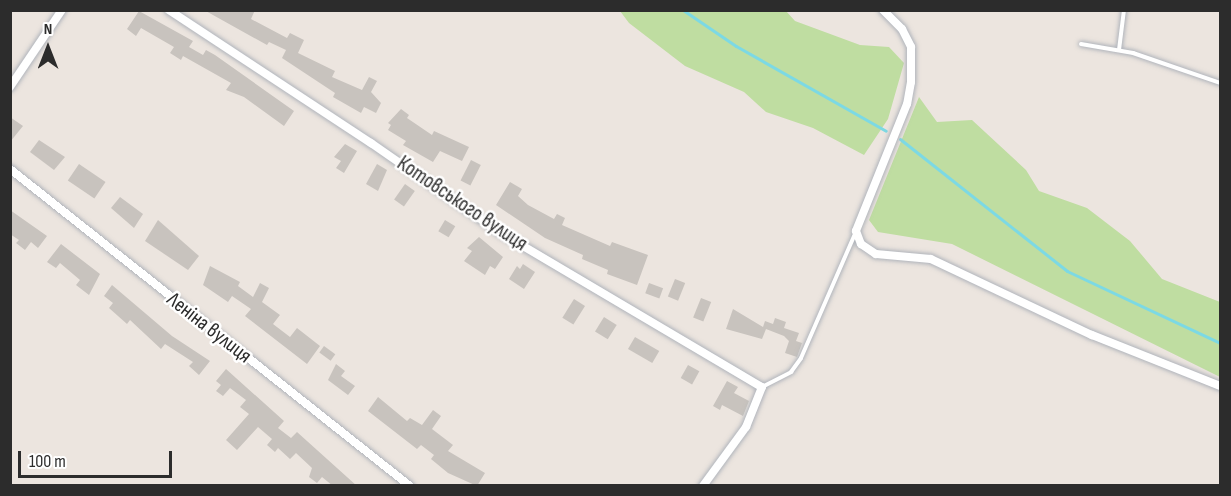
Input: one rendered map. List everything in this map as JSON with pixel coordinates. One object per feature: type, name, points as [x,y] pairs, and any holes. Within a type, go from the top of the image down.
[{"type":"street","points":[[10,87],[62,10]]},
{"type":"street","name":"Котовського вулиця","points":[[169,10],[371,142],[496,230],[762,387]]},
{"type":"street","points":[[884,10],[902,29],[911,47],[911,82],[907,104],[856,231],[861,244],[876,254],[931,259],[1092,336],[1221,386]]},
{"type":"street","name":"Леніна вулиця","points":[[10,169],[410,486]]},
{"type":"street","points":[[703,486],[746,427],[762,387]]},
{"type":"lane","points":[[1119,51],[1124,10]]},
{"type":"lane","points":[[1081,44],[1119,51],[1221,83]]},
{"type":"lane","points":[[762,387],[791,372],[801,358],[856,231]]},
{"type":"green space","points":[[620,11],[786,11],[795,21],[860,45],[889,47],[904,63],[888,119],[864,155],[813,128],[766,112],[744,92],[685,66],[629,23]]},
{"type":"green space","points":[[919,97],[937,122],[972,120],[1026,170],[1039,191],[1087,208],[1130,241],[1162,279],[1220,302],[1220,377],[952,244],[878,232],[869,220]]},
{"type":"building","points":[[204,10],[255,10],[251,19],[287,38],[290,33],[304,40],[298,53],[335,71],[332,77],[362,90],[369,77],[377,81],[371,92],[381,103],[376,113],[364,107],[361,113],[333,97],[335,93],[282,58],[286,50],[269,42],[267,45]]},
{"type":"building","points":[[139,11],[193,41],[189,47],[203,55],[206,50],[215,55],[294,111],[284,126],[244,97],[226,90],[231,83],[183,56],[181,60],[170,53],[174,47],[141,28],[136,36],[127,29]]},
{"type":"building","points":[[401,109],[409,115],[407,118],[432,135],[434,131],[469,147],[462,161],[440,151],[433,162],[403,145],[406,141],[388,130],[391,125],[388,123]]},
{"type":"building","points":[[10,117],[23,126],[10,142]]},
{"type":"building","points":[[39,140],[65,157],[54,170],[30,152]]},
{"type":"building","points":[[345,144],[357,151],[344,173],[336,168],[341,161],[334,157]]},
{"type":"building","points":[[471,160],[481,165],[470,185],[461,180]]},
{"type":"building","points":[[79,164],[106,182],[94,198],[68,181]]},
{"type":"building","points":[[377,164],[387,170],[378,191],[366,184]]},
{"type":"building","points":[[510,182],[522,189],[518,196],[528,205],[554,219],[557,214],[565,218],[562,225],[610,246],[612,242],[648,255],[637,285],[607,274],[608,270],[582,259],[583,255],[545,238],[496,205]]},
{"type":"building","points":[[405,184],[415,191],[404,206],[394,200]]},
{"type":"building","points":[[120,197],[143,214],[134,228],[111,208]]},
{"type":"building","points":[[10,210],[47,236],[38,248],[31,242],[25,250],[16,243],[19,240],[10,234]]},
{"type":"building","points":[[158,220],[199,256],[188,270],[145,241]]},
{"type":"building","points":[[445,220],[455,226],[449,237],[438,231]]},
{"type":"building","points":[[479,237],[503,257],[495,269],[490,266],[485,275],[464,261],[472,251],[467,248]]},
{"type":"building","points":[[61,244],[100,274],[89,295],[76,285],[80,280],[60,263],[56,268],[47,262]]},
{"type":"building","points":[[523,264],[535,272],[524,289],[509,279],[517,266],[520,269]]},
{"type":"building","points":[[210,266],[240,282],[238,286],[253,297],[260,283],[269,288],[262,302],[280,315],[273,324],[290,337],[297,328],[320,346],[307,364],[245,316],[251,309],[232,296],[228,302],[203,285]]},
{"type":"building","points":[[675,279],[685,283],[678,301],[668,297]]},
{"type":"building","points":[[649,283],[663,288],[659,298],[645,293]]},
{"type":"building","points":[[112,285],[172,336],[210,361],[199,375],[189,366],[193,362],[165,344],[161,349],[130,320],[127,324],[109,308],[113,303],[104,296]]},
{"type":"building","points":[[701,298],[711,302],[703,322],[693,317]]},
{"type":"building","points":[[574,299],[585,306],[573,325],[562,318]]},
{"type":"building","points":[[733,309],[763,327],[765,321],[773,324],[775,318],[786,322],[784,328],[799,333],[796,341],[802,343],[797,357],[785,353],[789,341],[784,336],[766,329],[762,339],[726,329]]},
{"type":"building","points":[[604,317],[617,325],[608,339],[595,331]]},
{"type":"building","points":[[635,337],[659,351],[652,363],[628,349]]},
{"type":"building","points":[[324,346],[335,354],[331,361],[319,352]]},
{"type":"building","points":[[336,364],[345,371],[341,376],[355,386],[348,395],[328,380]]},
{"type":"building","points":[[688,365],[699,371],[692,384],[681,378]]},
{"type":"building","points":[[226,369],[284,421],[278,428],[291,438],[297,432],[357,486],[333,486],[322,477],[317,483],[309,477],[312,468],[296,453],[290,459],[278,448],[275,452],[267,445],[272,439],[258,427],[237,450],[226,440],[249,414],[240,407],[246,400],[230,388],[223,396],[216,391],[221,385],[216,381]]},
{"type":"building","points":[[727,381],[738,387],[734,393],[749,401],[743,416],[722,405],[720,410],[713,406]]},
{"type":"building","points":[[378,397],[407,421],[410,418],[422,425],[433,410],[441,416],[432,429],[453,445],[448,451],[485,473],[477,486],[448,473],[431,459],[434,455],[421,445],[417,449],[368,411]]},
{"type":"waterway","points":[[683,10],[736,46],[886,131]]},
{"type":"waterway","points":[[900,139],[1067,271],[1220,343]]}]
